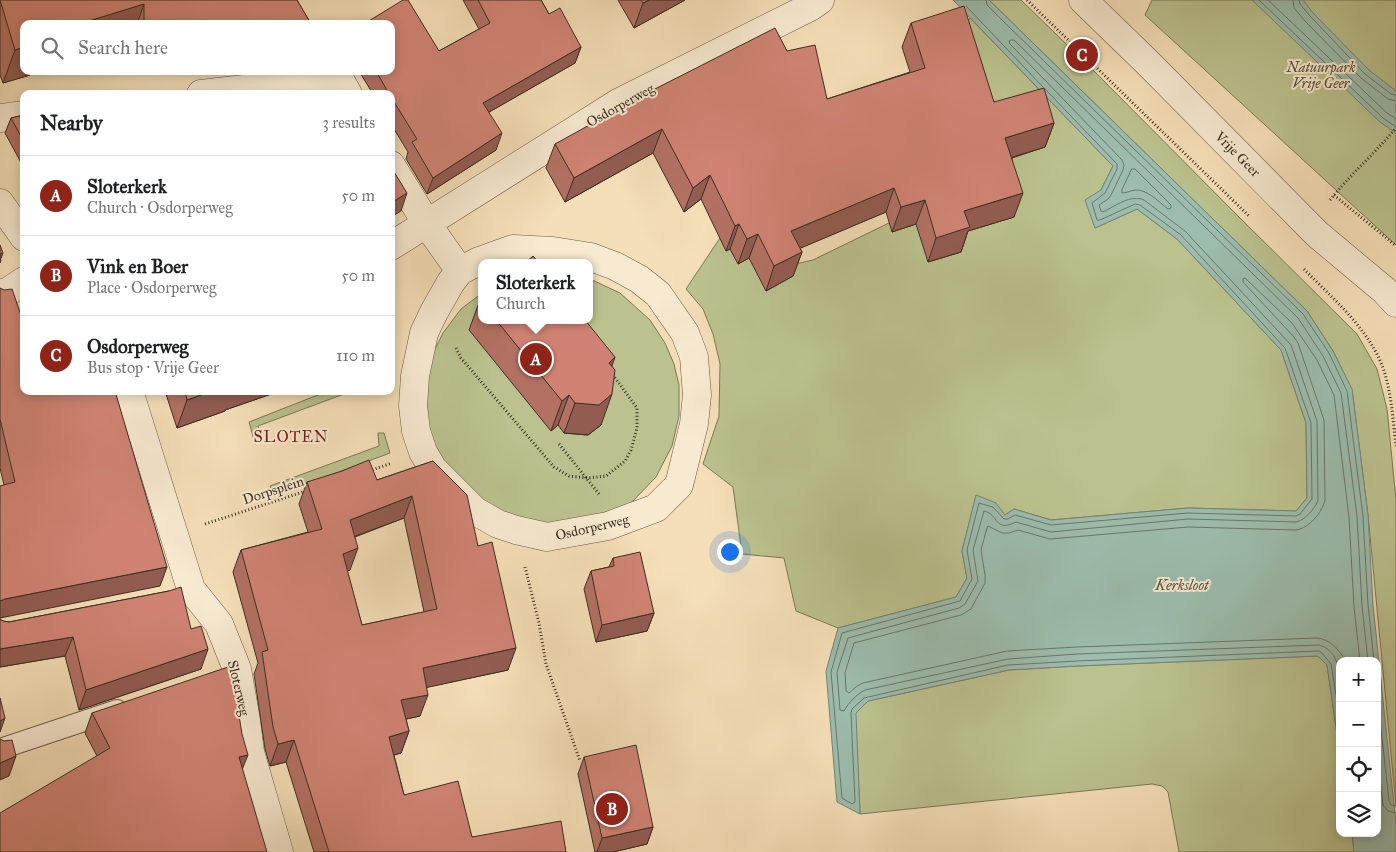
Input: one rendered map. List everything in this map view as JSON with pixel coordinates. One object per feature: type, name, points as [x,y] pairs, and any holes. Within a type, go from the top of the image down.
[{"type":"street","name":"Osdorperweg","points":[[395,244],[618,103],[810,7],[820,0]]},
{"type":"street","name":"Vrije Geer","points":[[1083,0],[1309,226],[1384,290],[1396,303]]},
{"type":"street","points":[[272,90],[343,86]]},
{"type":"street","points":[[0,118],[20,116]]},
{"type":"street","points":[[395,172],[427,224],[460,272]]},
{"type":"street","points":[[0,203],[20,231]]},
{"type":"street","name":"Osdorperweg","points":[[478,262],[460,272],[451,282],[424,333],[415,376],[413,406],[416,431],[423,452],[433,469],[475,511],[498,524],[547,537],[620,523],[656,508],[679,485],[694,424],[697,395],[694,357],[685,333],[658,294],[640,279],[615,266],[591,257],[553,251],[512,249],[485,259]]},
{"type":"street","points":[[0,294],[20,284]]},
{"type":"street","name":"Sloterweg","points":[[131,395],[174,535],[183,592],[219,624],[228,672],[246,720],[250,752],[279,852]]},
{"type":"lane","points":[[0,749],[137,703]]},
{"type":"path","points":[[1027,0],[1252,219]]},
{"type":"path","points":[[1309,226],[1346,181],[1396,128]]},
{"type":"path","points":[[1334,195],[1396,246]]},
{"type":"path","points":[[1301,267],[1343,308],[1371,343],[1384,372],[1390,396],[1396,446]]},
{"type":"path","points":[[454,345],[461,358],[554,467],[569,476],[588,478],[606,476],[625,461],[631,450],[636,428],[637,408],[608,368]]},
{"type":"path","points":[[559,444],[588,478],[620,523]]},
{"type":"path","points":[[361,474],[398,461]]},
{"type":"path","name":"Dorpsplein","points":[[174,535],[314,489]]},
{"type":"path","points":[[516,530],[539,623],[546,664],[580,760]]},
{"type":"green space","points":[[989,0],[1021,0],[1357,334],[1377,369],[1387,409],[1396,500],[1396,806],[1368,515],[1352,390],[1333,351],[1307,311]]},
{"type":"green space","name":"Natuurpark Vrije Geer","points":[[1152,0],[1396,0],[1396,245],[1145,15]]},
{"type":"green space","points":[[970,18],[1113,166],[1101,190],[1095,228],[1137,209],[1177,239],[1281,350],[1306,423],[1307,498],[1296,511],[1188,508],[1051,520],[1014,509],[1005,515],[976,496],[962,551],[967,578],[956,597],[838,628],[796,611],[784,558],[742,554],[733,487],[703,464],[719,416],[720,364],[713,334],[703,309],[686,289],[722,235],[787,262],[800,263],[813,260],[901,217],[962,27]]},
{"type":"green space","points":[[593,280],[620,293],[650,320],[665,343],[674,364],[679,385],[679,416],[672,446],[656,477],[633,501],[605,519],[568,529],[507,523],[440,467],[424,420],[430,359],[443,333],[461,309],[478,296],[478,324],[593,324]]},
{"type":"green space","points":[[318,395],[341,395],[258,426],[261,440],[255,444],[249,422]]},
{"type":"green space","points":[[378,433],[384,433],[390,453],[274,496],[270,486],[379,446]]},
{"type":"green space","points":[[1318,656],[1327,665],[1336,727],[1336,837],[1352,837],[1354,852],[1179,852],[1168,792],[1162,786],[1152,784],[860,814],[855,713],[868,701],[1009,670]]},
{"type":"water","name":"Kerksloot","points":[[953,0],[989,0],[1307,311],[1333,351],[1352,389],[1368,515],[1373,605],[1378,657],[1336,657],[1336,727],[1327,665],[1318,656],[1009,670],[868,701],[856,713],[860,814],[837,802],[826,671],[838,628],[956,597],[967,578],[962,551],[976,495],[996,503],[1005,515],[1014,509],[1051,520],[1188,508],[1296,511],[1307,498],[1306,423],[1281,350],[1177,239],[1137,209],[1095,228],[1085,200],[1101,190],[1113,166]]},
{"type":"water","points":[[1252,0],[1303,0],[1313,13],[1369,70],[1396,91],[1396,133],[1380,122]]},
{"type":"water","name":"Kerksloot","points":[[1381,681],[1396,824],[1396,852],[1354,852],[1352,837],[1381,837]]},
{"type":"building","points":[[0,0],[297,0],[309,20],[144,20],[144,4],[92,20],[20,20],[20,48],[15,50]]},
{"type":"building","points":[[403,0],[408,0],[439,51],[490,23],[478,0],[541,0],[549,14],[560,8],[581,47],[483,103],[502,133],[433,178],[412,142],[417,139],[395,103],[395,90],[387,90],[378,75],[395,75],[395,20],[370,20]]},
{"type":"building","points":[[964,6],[994,102],[1044,88],[1054,123],[1005,138],[1023,193],[964,211],[970,227],[936,238],[925,200],[901,207],[894,188],[791,231],[802,252],[774,266],[758,234],[747,239],[739,224],[735,226],[710,175],[693,188],[662,129],[574,178],[555,144],[651,91],[775,28],[787,51],[815,45],[827,99],[925,68],[911,23]]},
{"type":"building","points":[[20,116],[20,135],[11,118]]},
{"type":"building","points":[[395,174],[407,193],[395,200]]},
{"type":"building","points":[[0,288],[4,290],[12,289],[20,312],[20,395],[116,395],[167,567],[0,601],[0,486],[15,482],[0,419]]},
{"type":"building","points":[[499,324],[588,324],[615,357],[609,363],[615,370],[612,394],[599,405],[575,403],[569,395],[562,401]]},
{"type":"building","points":[[186,395],[201,395],[187,400]]},
{"type":"building","points":[[369,460],[377,480],[433,461],[467,495],[478,546],[492,542],[516,648],[423,668],[428,695],[401,700],[409,731],[389,737],[404,795],[458,781],[472,837],[561,821],[566,852],[329,852],[294,740],[278,744],[273,727],[262,652],[268,650],[241,550],[322,529],[307,482]],"holes":[[[412,496],[437,609],[362,625],[343,554],[358,548],[350,520]]]},
{"type":"building","points":[[640,552],[654,613],[602,625],[591,571],[614,566],[613,558]]},
{"type":"building","points":[[181,587],[191,629],[201,626],[208,649],[86,690],[73,637],[0,649],[0,619],[9,622],[169,591]]},
{"type":"building","points":[[231,666],[242,734],[248,755],[239,757],[267,852],[0,852],[0,813],[110,748],[92,713]]},
{"type":"building","points":[[0,698],[5,718],[0,721]]},
{"type":"building","points":[[0,739],[4,741],[12,740],[16,756],[0,763]]},
{"type":"building","points":[[636,745],[653,827],[602,838],[584,757]]},
{"type":"place","name":"Osdorperweg","points":[[1082,55]]},
{"type":"place","name":"Sloterkerk","points":[[536,359]]},
{"type":"place","name":"Vink en Boer","points":[[612,809]]},
{"type":"district","name":"SLOTEN","points":[[291,436]]}]
